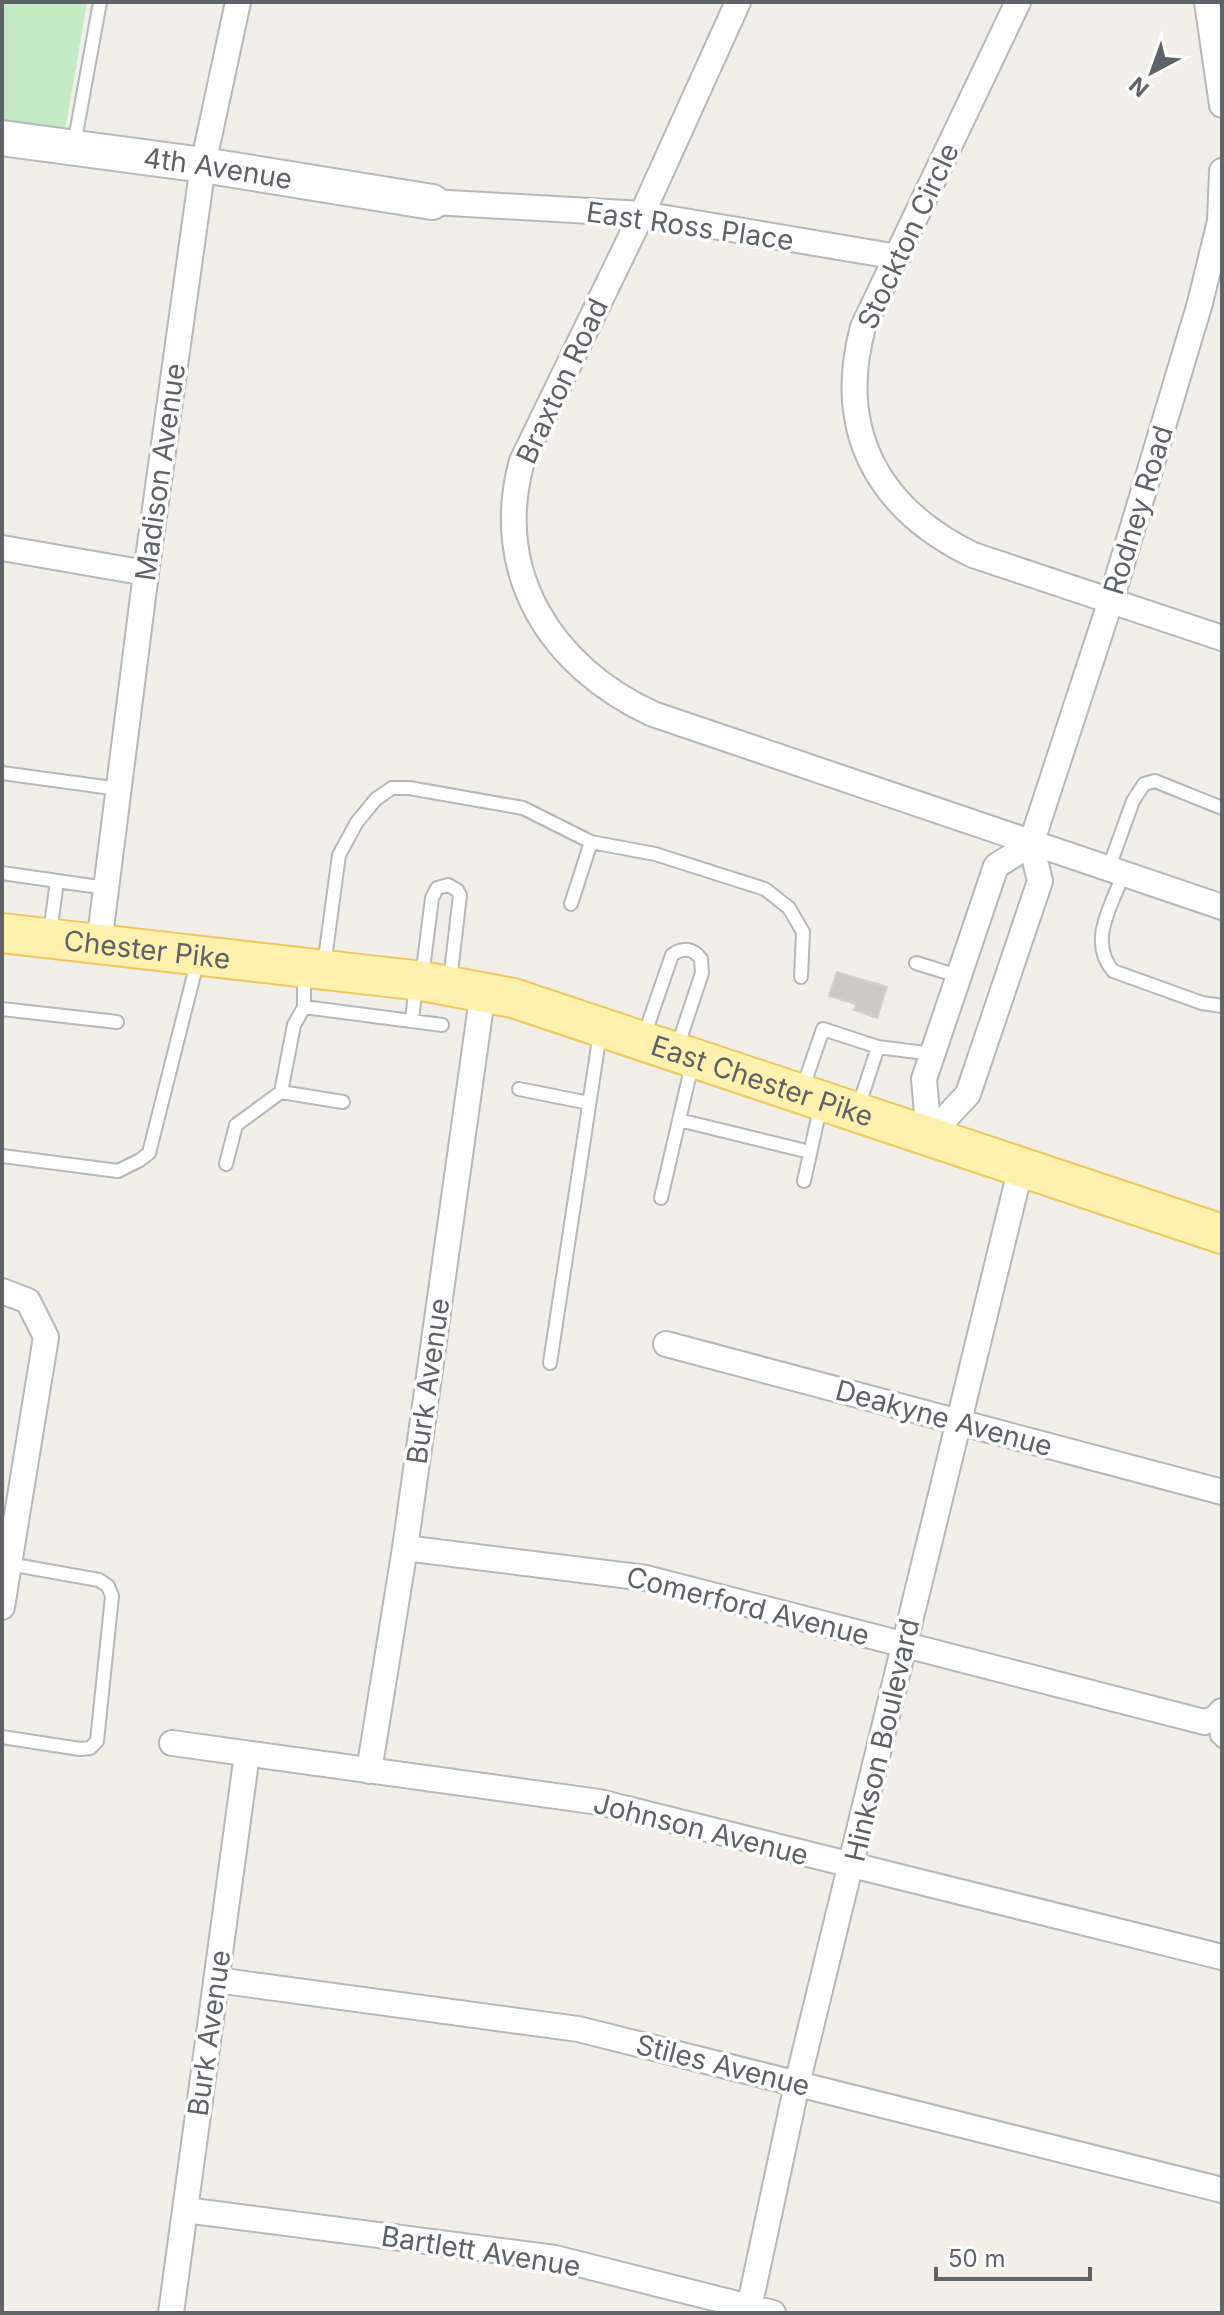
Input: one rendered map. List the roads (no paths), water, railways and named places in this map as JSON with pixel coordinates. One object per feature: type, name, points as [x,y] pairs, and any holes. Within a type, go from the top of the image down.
[{"type":"main road","name":"Chester Pike","points":[[2,933],[307,968]]},
{"type":"main road","name":"East Chester Pike","points":[[307,968],[363,994],[442,984],[601,1026],[1222,1234]]},
{"type":"street","name":"Madison Avenue","points":[[99,944],[146,573],[203,165],[238,2]]},
{"type":"street","name":"Braxton Road","points":[[738,2],[642,214],[522,461],[515,487],[513,517],[521,576],[546,625],[559,645],[601,686],[653,714],[1222,907]]},
{"type":"street","name":"Stockton Circle","points":[[1018,2],[863,327],[854,369],[852,392],[855,415],[872,463],[911,515],[943,540],[973,555],[1222,638]]},
{"type":"street","points":[[1207,2],[1222,105]]},
{"type":"street","name":"4th Avenue","points":[[2,138],[203,165],[432,202]]},
{"type":"street","name":"Rodney Road","points":[[1031,844],[1111,600],[1200,303],[1220,221],[1222,171]]},
{"type":"street","name":"East Ross Place","points":[[432,202],[642,214],[898,257]]},
{"type":"street","points":[[2,548],[146,573]]},
{"type":"street","points":[[1031,844],[1040,881],[968,1094],[929,1136],[924,1079],[996,866],[1031,844]]},
{"type":"street","name":"Burk Avenue","points":[[369,1771],[405,1548],[442,984]]},
{"type":"street","name":"Hinkson Boulevard","points":[[748,2310],[797,2084],[1021,1167]]},
{"type":"street","points":[[2,1291],[28,1301],[46,1337],[9,1523],[9,1564],[2,1607]]},
{"type":"street","name":"Deakyne Avenue","points":[[666,1344],[1222,1492]]},
{"type":"street","name":"Comerford Avenue","points":[[405,1548],[646,1578],[1204,1722],[1219,1723]]},
{"type":"street","name":"Johnson Avenue","points":[[172,1743],[599,1802],[1222,1957]]},
{"type":"street","name":"Burk Avenue","points":[[171,2313],[247,1754]]},
{"type":"street","name":"Stiles Avenue","points":[[216,1980],[578,2029],[1222,2190]]},
{"type":"street","name":"Bartlett Avenue","points":[[185,2210],[555,2258],[748,2310],[773,2313]]},
{"type":"lane","points":[[73,148],[100,2]]},
{"type":"lane","points":[[2,773],[119,789]]},
{"type":"lane","points":[[1222,808],[1155,781],[1144,784],[1133,801],[1100,938],[1101,951],[1113,971],[1202,1003],[1222,1006]]},
{"type":"lane","points":[[226,1164],[236,1125],[281,1092],[294,1025],[304,1007],[307,968],[339,855],[357,822],[376,799],[392,788],[409,788],[523,808],[591,842],[645,851],[765,889],[789,908],[803,932],[801,977]]},
{"type":"lane","points":[[571,904],[591,842]]},
{"type":"lane","points":[[2,873],[106,888]]},
{"type":"lane","points":[[50,938],[57,881]]},
{"type":"lane","points":[[412,1020],[442,984],[460,895],[448,885],[437,888],[432,898],[442,984]]},
{"type":"lane","points":[[661,1198],[679,1120],[671,1050],[672,955],[684,949],[691,950],[701,959],[702,973],[671,1050]]},
{"type":"lane","points":[[2,1156],[118,1171],[149,1153],[199,956]]},
{"type":"lane","points":[[916,963],[958,976]]},
{"type":"lane","points":[[304,1007],[363,994],[412,1020],[442,1025]]},
{"type":"lane","points":[[2,1009],[117,1022]]},
{"type":"lane","points":[[550,1363],[601,1026]]},
{"type":"lane","points":[[804,1181],[827,1102],[823,1029],[878,1047],[933,1054]]},
{"type":"lane","points":[[827,1102],[878,1047]]},
{"type":"lane","points":[[519,1089],[589,1103]]},
{"type":"lane","points":[[281,1092],[343,1102]]},
{"type":"lane","points":[[679,1120],[810,1152]]},
{"type":"lane","points":[[2,1737],[80,1749],[90,1748],[97,1741],[112,1596],[108,1586],[99,1580],[9,1564]]}]
